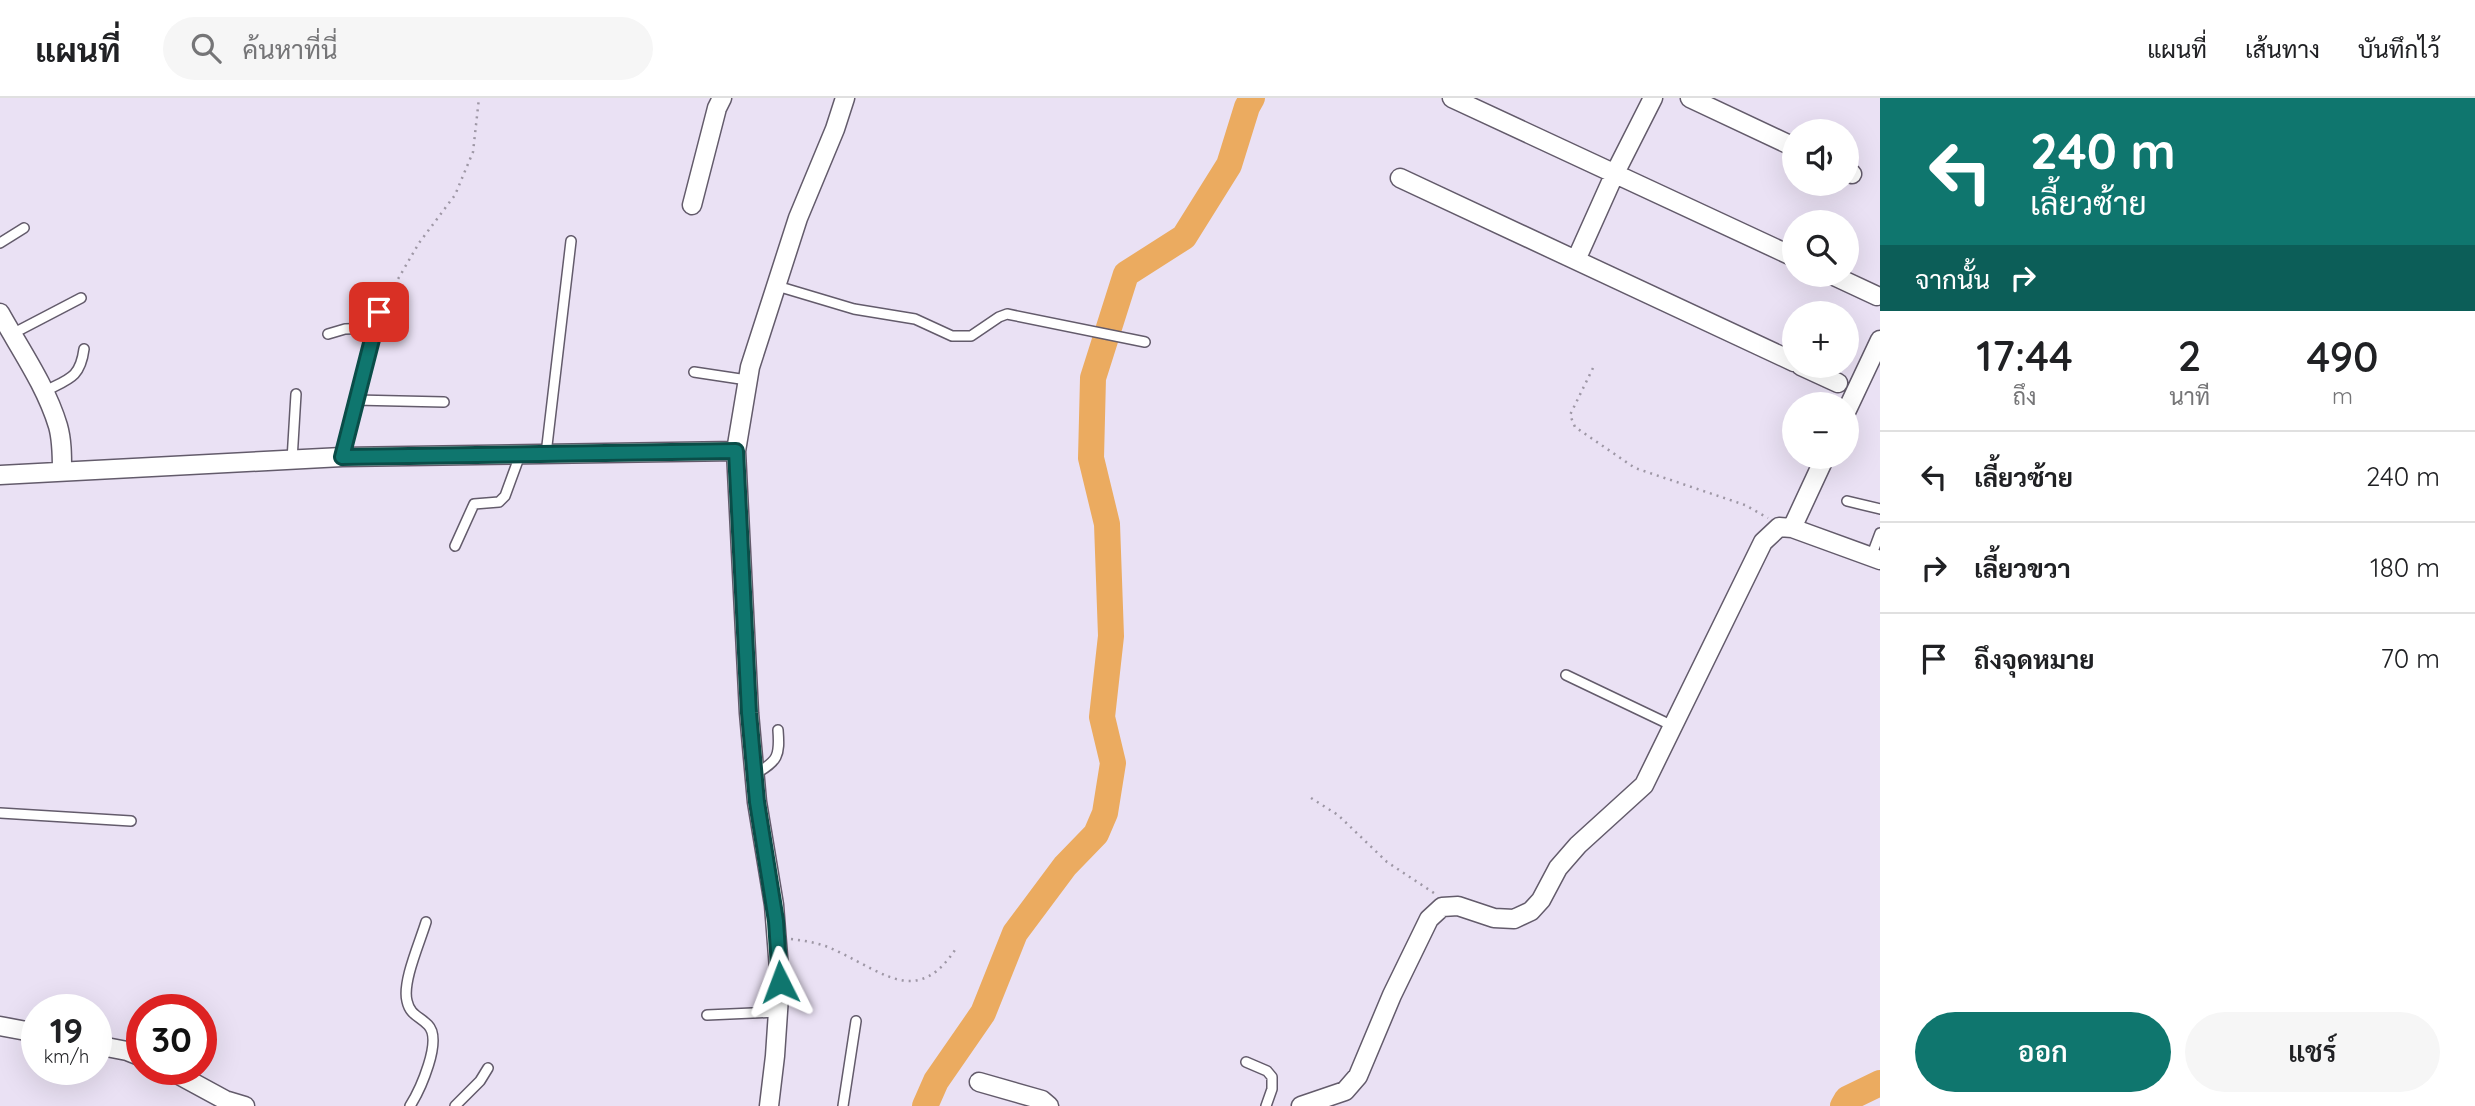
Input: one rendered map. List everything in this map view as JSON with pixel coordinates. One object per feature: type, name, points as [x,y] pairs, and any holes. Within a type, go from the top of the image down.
[{"type":"street","points":[[692,205],[717,108],[722,98]]},
{"type":"street","points":[[769,1106],[780,982],[778,937],[755,774],[741,584],[736,451],[747,380],[798,218],[845,98]]},
{"type":"street","points":[[1452,98],[1782,251]]},
{"type":"street","points":[[1576,260],[1615,173],[1654,98]]},
{"type":"street","points":[[1690,98],[1782,141]]},
{"type":"street","points":[[1400,178],[1782,356]]},
{"type":"street","points":[[1858,287],[1877,296]]},
{"type":"street","points":[[0,313],[43,392],[59,432],[62,470]]},
{"type":"street","points":[[1855,392],[1880,340]]},
{"type":"street","points":[[1827,378],[1838,383]]},
{"type":"street","points":[[0,474],[342,457],[736,451]]},
{"type":"street","points":[[1301,1106],[1345,1091],[1352,1084],[1429,919],[1442,907],[1458,906],[1494,918],[1514,919],[1531,911],[1541,900],[1558,869],[1578,845],[1644,785],[1675,727],[1763,542],[1786,528],[1818,469]]},
{"type":"street","points":[[1786,528],[1875,558]]},
{"type":"street","points":[[0,1026],[21,1030]]},
{"type":"street","points":[[979,1082],[1042,1100],[1049,1106]]},
{"type":"street","points":[[197,1085],[225,1100],[245,1106]]},
{"type":"lane","points":[[0,243],[24,228]]},
{"type":"lane","points":[[546,454],[571,241]]},
{"type":"lane","points":[[777,286],[854,309],[915,319],[951,336],[971,336],[1007,314],[1145,342]]},
{"type":"lane","points":[[12,334],[81,298]]},
{"type":"lane","points":[[342,457],[379,312]]},
{"type":"lane","points":[[328,334],[345,329],[374,328]]},
{"type":"lane","points":[[43,392],[76,373],[82,366],[84,349]]},
{"type":"lane","points":[[694,372],[747,380]]},
{"type":"lane","points":[[292,460],[296,394]]},
{"type":"lane","points":[[355,400],[444,402]]},
{"type":"lane","points":[[455,546],[474,504],[499,502],[505,496],[520,454]]},
{"type":"lane","points":[[1847,501],[1880,509]]},
{"type":"lane","points":[[1875,558],[1880,533]]},
{"type":"lane","points":[[1566,675],[1675,727]]},
{"type":"lane","points":[[755,774],[770,766],[778,757],[778,730]]},
{"type":"lane","points":[[0,813],[131,821]]},
{"type":"lane","points":[[410,1106],[428,1066],[433,1035],[430,1027],[410,1011],[406,1000],[406,988],[426,922]]},
{"type":"lane","points":[[707,1015],[778,1012]]},
{"type":"lane","points":[[843,1106],[856,1021]]},
{"type":"lane","points":[[1246,1062],[1267,1071],[1272,1077],[1272,1089],[1266,1106]]},
{"type":"lane","points":[[455,1106],[488,1069]]},
{"type":"path","points":[[379,312],[419,243],[455,195],[473,152],[479,98]]},
{"type":"path","points":[[1593,368],[1570,415],[1575,427],[1635,468],[1745,505],[1786,528]]},
{"type":"path","points":[[1311,798],[1338,815],[1387,862],[1433,892],[1442,907]]},
{"type":"path","points":[[778,937],[826,946],[870,970],[898,980],[913,982],[930,976],[945,965],[957,947]]},
{"type":"waterway","points":[[925,1106],[936,1081],[983,1013],[1015,933],[1065,866],[1096,834],[1105,813],[1113,763],[1102,717],[1111,636],[1107,524],[1091,458],[1093,378],[1126,274],[1184,237],[1229,165],[1252,98]]},
{"type":"waterway","points":[[1843,1106],[1847,1099],[1880,1083]]},
{"type":"route","points":[[379,312],[342,457],[736,451],[749,713],[757,802],[778,937],[780,982]]}]
